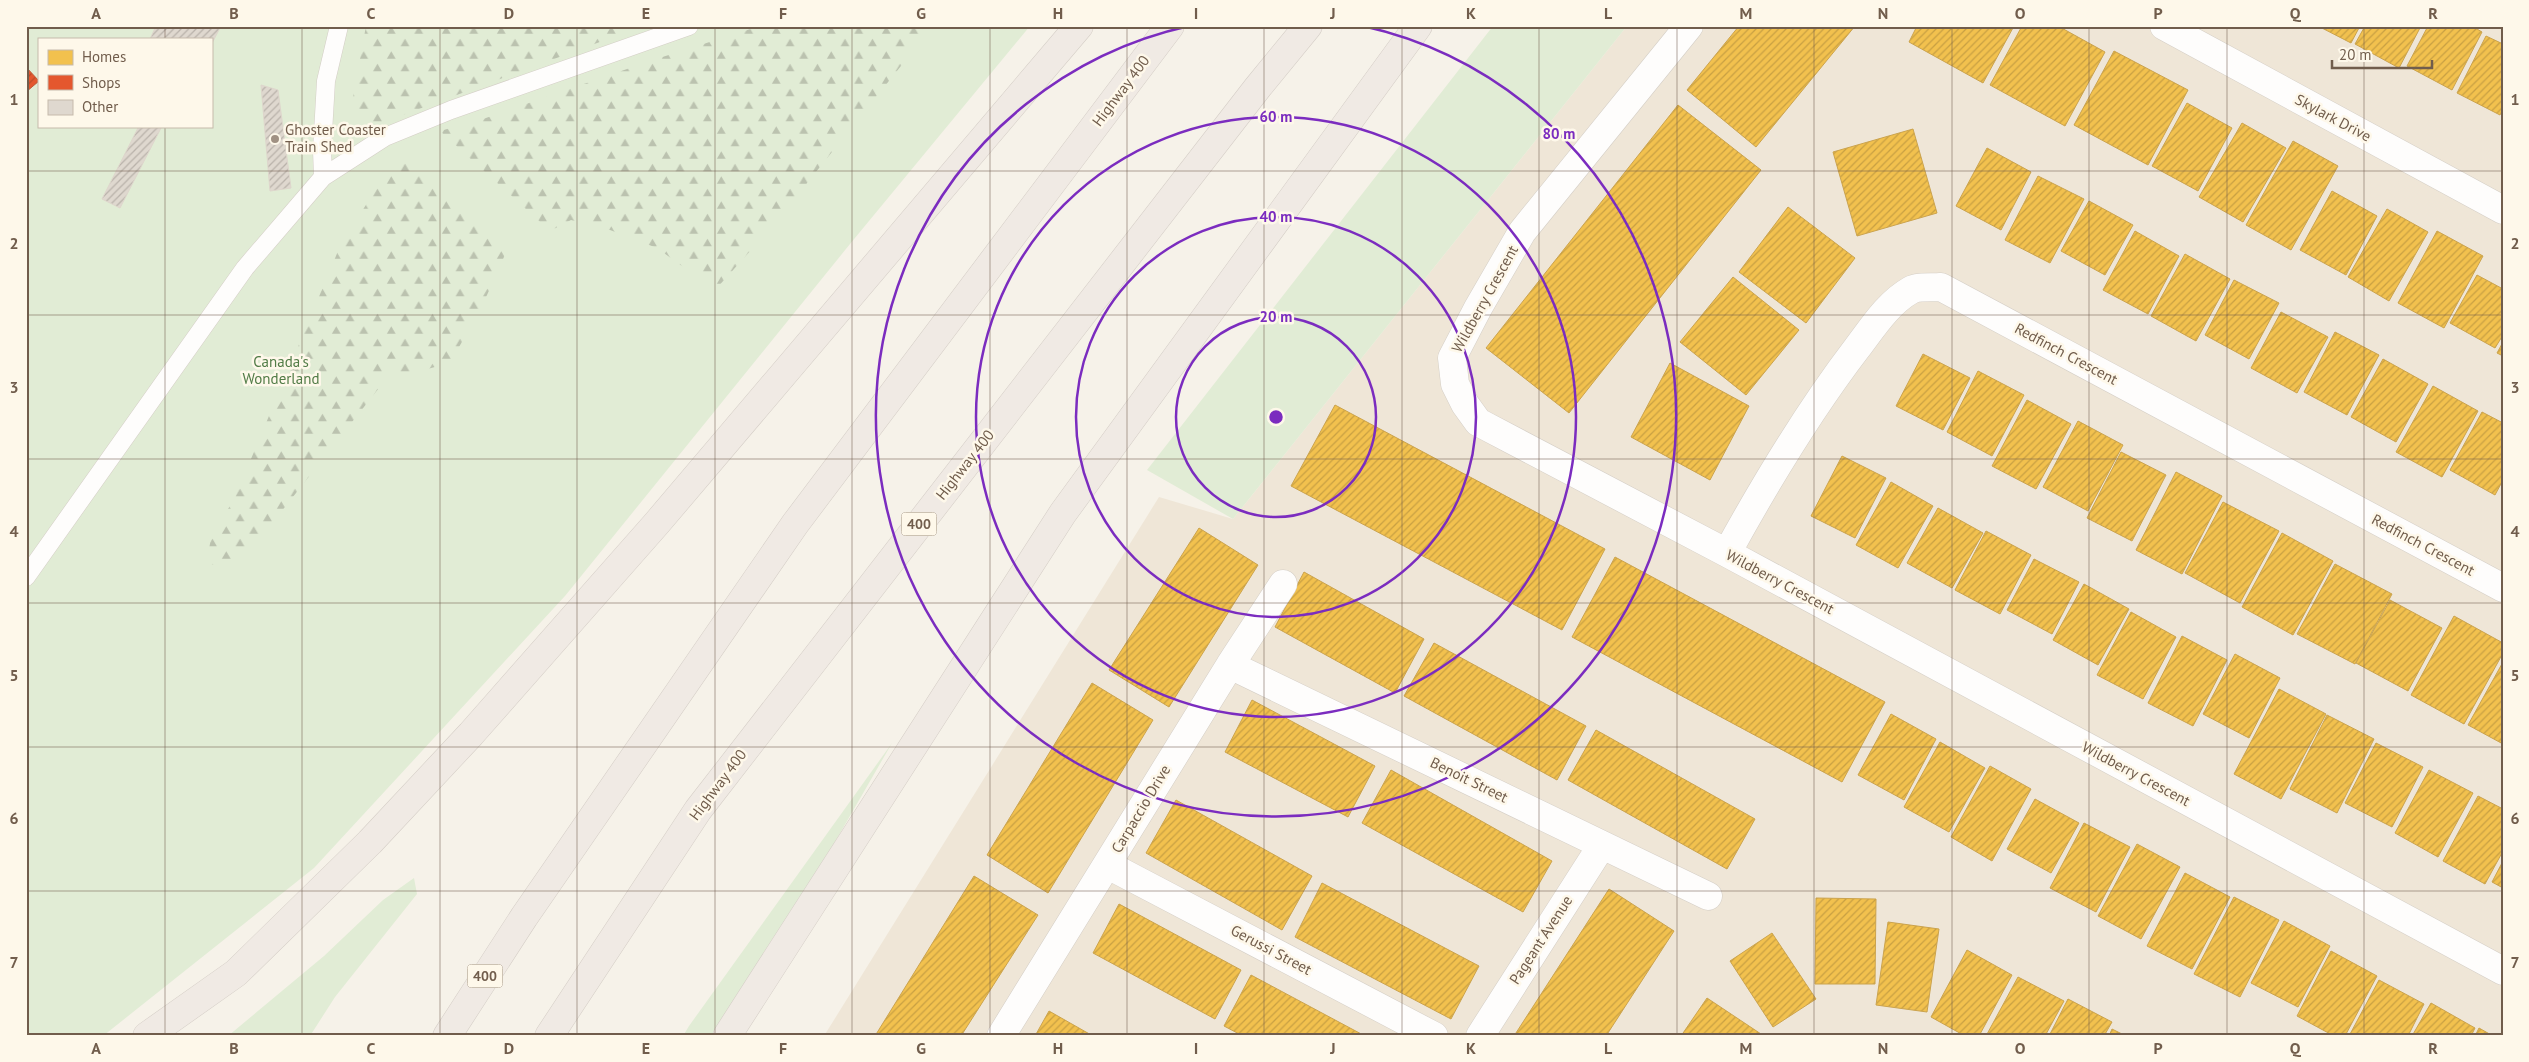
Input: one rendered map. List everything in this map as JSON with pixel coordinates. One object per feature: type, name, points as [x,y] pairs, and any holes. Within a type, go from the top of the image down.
[{"type":"highway","points":[[147,1036],[236,972],[370,842],[471,734],[657,523],[1079,26]]},
{"type":"highway","name":"Highway 400","points":[[447,1036],[524,917],[795,524],[1170,26]]},
{"type":"highway","name":"Highway 400","points":[[549,1036],[698,810],[1252,95],[1308,26]]},
{"type":"highway","points":[[727,1036],[1063,513],[1418,26]]},
{"type":"street","name":"Wildberry Crescent","points":[[1688,26],[1522,232],[1478,308],[1452,358],[1455,384],[1464,404],[1478,422],[1728,553],[2503,971]]},
{"type":"street","name":"Skylark Drive","points":[[2176,29],[2503,210]]},
{"type":"street","name":"Redfinch Crescent","points":[[1728,553],[1759,496],[1823,392],[1877,322],[1892,305],[1913,288],[1941,287],[2503,588]]},
{"type":"street","name":"Carpaccio Drive","points":[[1001,1036],[1230,665],[1284,584]]},
{"type":"street","name":"Benoit Street","points":[[1230,665],[1708,896]]},
{"type":"street","name":"Pageant Avenue","points":[[1480,1036],[1602,845]]},
{"type":"street","name":"Gerussi Street","points":[[1108,865],[1434,1036]]},
{"type":"lane","points":[[323,177],[322,150],[326,81],[338,26]]},
{"type":"lane","points":[[27,574],[245,268],[323,177],[385,137],[451,110],[689,26]]},
{"type":"shaded area","points":[[1627,26],[2503,26],[2503,1036],[824,1036],[1159,497],[1233,519]]},
{"type":"green space","name":"Canada's Wonderland","points":[[26,26],[1030,26],[850,244],[565,596],[314,868],[103,1036],[26,1036]]},
{"type":"green space","points":[[366,26],[643,26],[373,126],[358,121],[351,108]]},
{"type":"green space","points":[[760,26],[933,26],[771,228],[715,290],[657,248],[610,230],[571,220],[550,231],[440,131],[483,119],[653,60]]},
{"type":"green space","points":[[1493,26],[1627,26],[1233,519],[1147,470]]},
{"type":"green space","points":[[410,158],[486,225],[506,252],[494,281],[449,363],[417,372],[390,374],[251,550],[230,567],[210,564],[211,538],[222,517],[233,502],[341,244],[378,186]]},
{"type":"green space","points":[[892,743],[723,1036],[683,1036],[689,1026]]},
{"type":"green space","points":[[414,878],[417,894],[335,997],[310,1036],[228,1036],[324,956],[383,900]]},
{"type":"building: Homes","points":[[1739,26],[1855,26],[1756,147],[1687,90]]},
{"type":"building: Homes","points":[[1917,26],[2014,26],[1983,83],[1909,42]]},
{"type":"building: Homes","points":[[2022,26],[2058,26],[2105,52],[2065,126],[1990,85]]},
{"type":"building: Homes","points":[[2318,26],[2360,26],[2351,43]]},
{"type":"building: Homes","points":[[2365,26],[2421,26],[2399,68],[2355,44]]},
{"type":"building: Homes","points":[[2428,26],[2472,26],[2482,32],[2452,90],[2407,66]]},
{"type":"building: Homes","points":[[2486,36],[2503,44],[2503,109],[2500,115],[2457,93]]},
{"type":"building: Homes","points":[[2114,51],[2188,90],[2148,165],[2074,125]]},
{"type":"building: Homes","points":[[2187,103],[2232,128],[2198,191],[2152,166]]},
{"type":"building: Homes","points":[[1678,105],[1761,170],[1569,413],[1486,348]]},
{"type":"building: Homes","points":[[2242,123],[2286,148],[2243,222],[2199,197]]},
{"type":"building: Homes","points":[[1913,129],[1937,213],[1857,236],[1833,152]]},
{"type":"building: Homes","points":[[2293,141],[2338,166],[2291,250],[2246,225]]},
{"type":"building: Homes","points":[[1987,148],[2031,172],[2001,230],[1956,206]]},
{"type":"building: Homes","points":[[2038,176],[2084,199],[2050,263],[2005,240]]},
{"type":"building: Homes","points":[[2332,191],[2377,216],[2346,275],[2300,250]]},
{"type":"building: Homes","points":[[2089,201],[2133,225],[2105,275],[2061,251]]},
{"type":"building: Homes","points":[[1788,207],[1855,258],[1806,323],[1739,272]]},
{"type":"building: Homes","points":[[2387,209],[2428,232],[2389,301],[2348,277]]},
{"type":"building: Homes","points":[[2135,231],[2179,256],[2148,314],[2103,290]]},
{"type":"building: Homes","points":[[2437,231],[2483,256],[2444,328],[2398,303]]},
{"type":"building: Homes","points":[[2185,254],[2230,279],[2196,341],[2151,316]]},
{"type":"building: Homes","points":[[2477,275],[2503,289],[2503,335],[2495,348],[2450,323]]},
{"type":"building: Homes","points":[[1733,277],[1799,330],[1746,395],[1680,342]]},
{"type":"building: Homes","points":[[2234,280],[2279,303],[2249,359],[2205,335]]},
{"type":"building: Homes","points":[[2281,312],[2328,337],[2297,393],[2251,368]]},
{"type":"building: Homes","points":[[2335,332],[2379,355],[2347,415],[2304,392]]},
{"type":"building: Homes","points":[[2503,342],[2503,356],[2497,353]]},
{"type":"building: Homes","points":[[1923,354],[1970,378],[1943,430],[1896,406]]},
{"type":"building: Homes","points":[[2383,359],[2428,384],[2396,442],[2351,417]]},
{"type":"building: Homes","points":[[1670,363],[1749,406],[1710,480],[1631,437]]},
{"type":"building: Homes","points":[[1978,371],[2024,395],[1992,456],[1947,432]]},
{"type":"building: Homes","points":[[2433,386],[2478,411],[2442,477],[2396,452]]},
{"type":"building: Homes","points":[[2027,400],[2071,424],[2036,489],[1992,466]]},
{"type":"building: Homes","points":[[1335,405],[1605,549],[1562,630],[1291,486]]},
{"type":"building: Homes","points":[[2482,412],[2503,423],[2503,480],[2495,495],[2450,470]]},
{"type":"building: Homes","points":[[2078,421],[2123,445],[2088,511],[2043,487]]},
{"type":"building: Homes","points":[[2121,452],[2166,475],[2132,541],[2087,518]]},
{"type":"building: Homes","points":[[1842,456],[1886,478],[1855,538],[1811,516]]},
{"type":"building: Homes","points":[[2176,472],[2222,496],[2182,574],[2136,550]]},
{"type":"building: Homes","points":[[1891,482],[1933,506],[1898,568],[1856,545]]},
{"type":"building: Homes","points":[[2223,502],[2279,531],[2240,603],[2185,573]]},
{"type":"building: Homes","points":[[1938,508],[1983,533],[1952,588],[1907,563]]},
{"type":"building: Homes","points":[[1199,528],[1258,565],[1169,707],[1109,670]]},
{"type":"building: Homes","points":[[1986,531],[2031,555],[2000,614],[1955,590]]},
{"type":"building: Homes","points":[[2282,533],[2333,561],[2293,635],[2242,607]]},
{"type":"building: Homes","points":[[1615,557],[1885,702],[1842,782],[1572,637]]},
{"type":"building: Homes","points":[[2034,559],[2079,582],[2052,634],[2007,610]]},
{"type":"building: Homes","points":[[2335,564],[2392,594],[2355,664],[2297,634]]},
{"type":"building: Homes","points":[[1304,572],[1424,639],[1395,693],[1275,627]]},
{"type":"building: Homes","points":[[2084,584],[2129,609],[2098,665],[2053,640]]},
{"type":"building: Homes","points":[[2390,600],[2442,628],[2408,691],[2356,663]]},
{"type":"building: Homes","points":[[2131,612],[2176,637],[2143,699],[2097,675]]},
{"type":"building: Homes","points":[[2454,616],[2503,643],[2503,653],[2464,724],[2411,695]]},
{"type":"building: Homes","points":[[2182,636],[2227,660],[2193,726],[2148,703]]},
{"type":"building: Homes","points":[[1434,643],[1586,726],[1557,780],[1404,696]]},
{"type":"building: Homes","points":[[2235,654],[2280,678],[2249,738],[2203,714]]},
{"type":"building: Homes","points":[[2503,662],[2503,744],[2468,725]]},
{"type":"building: Homes","points":[[1092,683],[1153,720],[1048,893],[987,855]]},
{"type":"building: Homes","points":[[2279,689],[2326,714],[2281,799],[2234,774]]},
{"type":"building: Homes","points":[[1252,700],[1375,766],[1348,817],[1225,752]]},
{"type":"building: Homes","points":[[1891,714],[1936,739],[1904,800],[1858,775]]},
{"type":"building: Homes","points":[[2327,715],[2374,739],[2337,813],[2290,789]]},
{"type":"building: Homes","points":[[1596,730],[1755,819],[1727,869],[1568,780]]},
{"type":"building: Homes","points":[[1940,742],[1985,768],[1949,832],[1904,807]]},
{"type":"building: Homes","points":[[2376,743],[2423,767],[2392,827],[2345,803]]},
{"type":"building: Homes","points":[[1990,766],[2031,789],[1992,861],[1951,837]]},
{"type":"building: Homes","points":[[1391,770],[1552,861],[1523,912],[1362,823]]},
{"type":"building: Homes","points":[[2429,770],[2473,793],[2438,857],[2395,833]]},
{"type":"building: Homes","points":[[2478,796],[2503,809],[2503,851],[2485,884],[2443,861]]},
{"type":"building: Homes","points":[[2035,799],[2079,823],[2051,873],[2007,849]]},
{"type":"building: Homes","points":[[1176,800],[1312,876],[1282,930],[1146,853]]},
{"type":"building: Homes","points":[[2084,823],[2130,847],[2096,912],[2050,888]]},
{"type":"building: Homes","points":[[2137,844],[2180,867],[2141,939],[2098,916]]},
{"type":"building: Homes","points":[[2503,861],[2503,888],[2492,882]]},
{"type":"building: Homes","points":[[2185,873],[2230,897],[2192,969],[2147,946]]},
{"type":"building: Homes","points":[[974,876],[1038,915],[961,1036],[875,1036]]},
{"type":"building: Homes","points":[[1322,883],[1479,966],[1451,1019],[1295,937]]},
{"type":"building: Homes","points":[[1609,889],[1674,931],[1606,1036],[1514,1036]]},
{"type":"building: Homes","points":[[2234,897],[2279,920],[2240,997],[2194,974]]},
{"type":"building: Homes","points":[[1816,898],[1876,899],[1875,984],[1815,984]]},
{"type":"building: Homes","points":[[1119,904],[1241,970],[1215,1019],[1093,953]]},
{"type":"building: Homes","points":[[2284,921],[2330,946],[2298,1007],[2251,983]]},
{"type":"building: Homes","points":[[1888,922],[1939,929],[1927,1012],[1876,1005]]},
{"type":"building: Homes","points":[[1772,933],[1816,999],[1773,1027],[1730,961]]},
{"type":"building: Homes","points":[[1967,950],[2012,975],[1979,1036],[1965,1036],[1931,1017]]},
{"type":"building: Homes","points":[[2331,951],[2377,976],[2345,1036],[2334,1036],[2297,1016]]},
{"type":"building: Homes","points":[[1251,975],[1365,1036],[1243,1036],[1224,1026]]},
{"type":"building: Homes","points":[[2018,977],[2064,1001],[2045,1036],[1986,1036]]},
{"type":"building: Homes","points":[[2379,980],[2424,1004],[2408,1036],[2349,1036]]},
{"type":"building: Homes","points":[[1707,998],[1764,1036],[1681,1036]]},
{"type":"building: Homes","points":[[2068,999],[2112,1022],[2104,1036],[2049,1036]]},
{"type":"building: Homes","points":[[2431,1003],[2475,1028],[2471,1036],[2412,1036]]},
{"type":"building: Homes","points":[[1049,1011],[1093,1036],[1035,1036]]},
{"type":"building: Homes","points":[[2479,1028],[2493,1036],[2475,1036]]},
{"type":"building: Homes","points":[[2112,1029],[2126,1036],[2109,1036]]},
{"type":"building: Shops","points":[[26,67],[38,82],[26,92]]},
{"type":"building: Other","points":[[156,26],[221,26],[212,43],[212,38],[150,38]]},
{"type":"building: Other","name":"Ghoster Coaster Train Shed","points":[[261,85],[278,90],[291,188],[270,191]]},
{"type":"building: Other","points":[[138,128],[161,128],[120,208],[102,199]]},
{"type":"place","name":"Ghoster Coaster Train Shed","points":[[275,139]]}]
